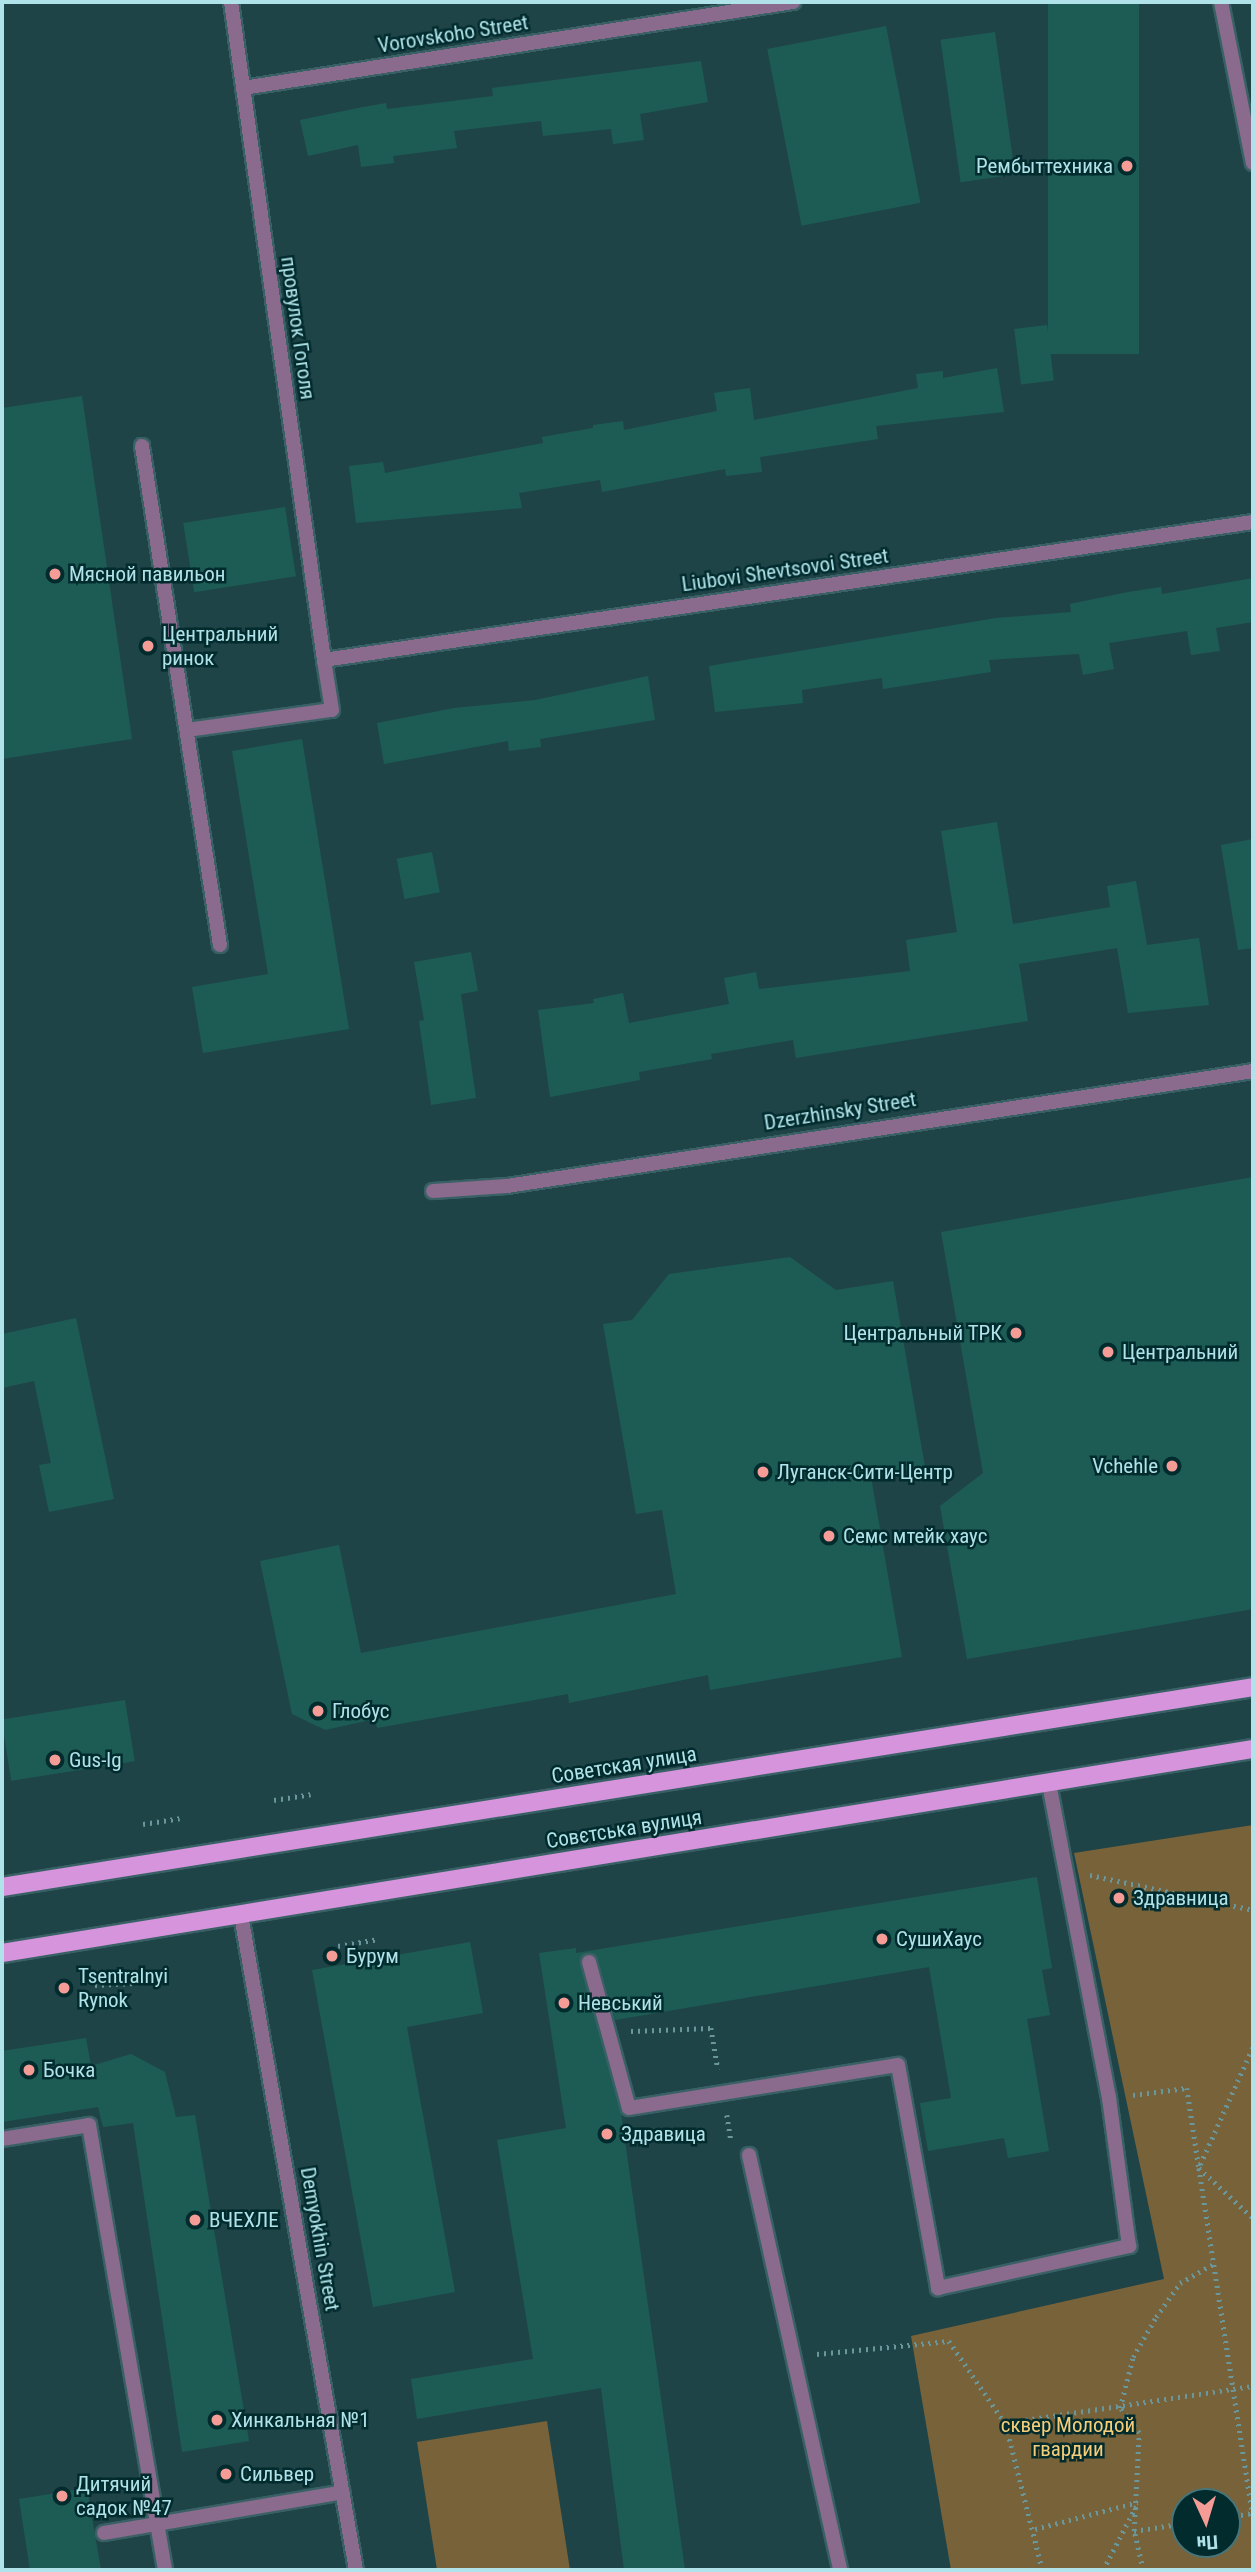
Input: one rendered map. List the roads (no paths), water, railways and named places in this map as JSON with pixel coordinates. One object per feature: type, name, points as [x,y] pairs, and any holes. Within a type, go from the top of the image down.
[{"type":"main road","name":"Советская улица","points":[[2,1887],[1253,1687]]},
{"type":"main road","name":"Совєтська вулиця","points":[[2,1953],[1253,1749]]},
{"type":"street","name":"провулок Гоголя","points":[[187,730],[332,710],[231,2]]},
{"type":"street","name":"Vorovskoho Street","points":[[243,88],[793,2]]},
{"type":"street","points":[[1221,2],[1253,163]]},
{"type":"street","points":[[142,446],[220,945]]},
{"type":"street","name":"Liubovi Shevtsovoi Street","points":[[324,660],[1253,522]]},
{"type":"street","name":"Dzerzhinsky Street","points":[[433,1191],[507,1186],[1253,1071]]},
{"type":"street","points":[[589,1962],[629,2108],[898,2065],[938,2288],[1129,2246],[1110,2098],[1049,1782]]},
{"type":"street","name":"Demyokhin Street","points":[[241,1915],[356,2570]]},
{"type":"street","points":[[2,2139],[89,2125],[165,2570]]},
{"type":"street","points":[[749,2155],[840,2570]]},
{"type":"street","points":[[104,2533],[343,2492]]},
{"type":"place","name":"Рембыттехника","points":[[1127,166]]},
{"type":"place","name":"Мясной павильон","points":[[55,574]]},
{"type":"place","name":"Центральний ринок","points":[[148,646]]},
{"type":"place","name":"Центральный ТРК","points":[[1016,1333]]},
{"type":"place","name":"Центральний","points":[[1108,1352]]},
{"type":"place","name":"Vchehle","points":[[1172,1466]]},
{"type":"place","name":"Луганск-Сити-Центр","points":[[763,1472]]},
{"type":"place","name":"Семс мтейк хаус","points":[[829,1536]]},
{"type":"place","name":"Глобус","points":[[318,1711]]},
{"type":"place","name":"Gus-lg","points":[[55,1760]]},
{"type":"place","name":"Здравница","points":[[1119,1898]]},
{"type":"place","name":"СушиХаус","points":[[882,1939]]},
{"type":"place","name":"Бурум","points":[[332,1956]]},
{"type":"place","name":"Tsentralnyi Rynok","points":[[64,1988]]},
{"type":"place","name":"Невський","points":[[564,2003]]},
{"type":"place","name":"Бочка","points":[[29,2070]]},
{"type":"place","name":"Здравица","points":[[607,2134]]},
{"type":"place","name":"ВЧЕХЛЕ","points":[[195,2220]]},
{"type":"place","name":"Хинкальная №1","points":[[217,2420]]},
{"type":"place","name":"Сильвер","points":[[226,2474]]},
{"type":"place","name":"Дитячий садок №47","points":[[62,2496]]},
{"type":"park label","name":"сквер Молодой гвардии","points":[[1068,2437]]}]
